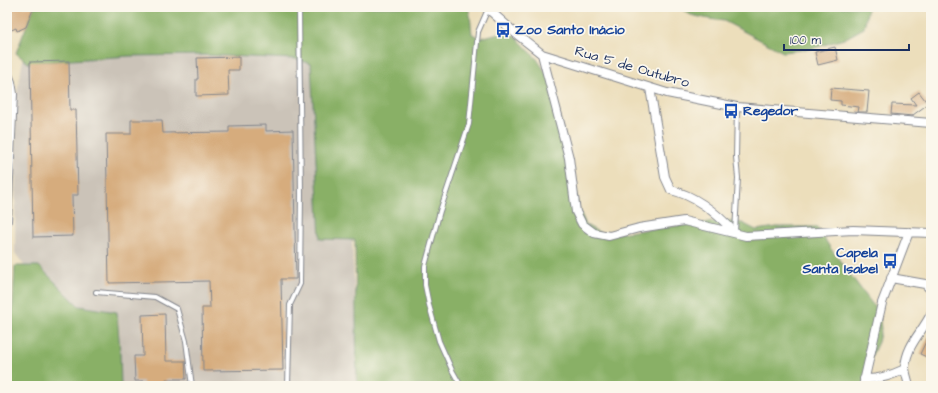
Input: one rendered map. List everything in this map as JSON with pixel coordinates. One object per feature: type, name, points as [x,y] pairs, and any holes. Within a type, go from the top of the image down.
[{"type":"street","name":"Rua 5 de Outubro","points":[[487,8],[542,54],[667,93],[737,106],[927,123]]},
{"type":"street","points":[[542,54],[569,158],[576,212],[582,224],[594,234],[608,236],[639,228],[684,221],[746,236],[853,230],[931,233]]},
{"type":"street","points":[[7,72],[12,82],[13,94],[7,221]]},
{"type":"street","points":[[650,88],[666,177],[671,190],[684,193],[700,203],[723,220],[735,233]]},
{"type":"street","points":[[927,123],[931,117]]},
{"type":"street","points":[[863,383],[882,303],[908,232]]},
{"type":"street","points":[[891,278],[925,284],[931,290]]},
{"type":"street","points":[[910,386],[905,369],[909,348],[931,314]]},
{"type":"street","points":[[863,383],[871,379],[891,376],[905,369]]},
{"type":"lane","points":[[288,386],[290,305],[300,284],[301,195],[299,7]]},
{"type":"lane","points":[[461,386],[439,342],[425,285],[425,266],[440,211],[469,124],[478,32],[487,8]]},
{"type":"lane","points":[[735,233],[738,178],[736,157],[737,106]]},
{"type":"lane","points":[[96,292],[154,297],[177,309],[186,340],[192,386]]},
{"type":"shaded area","points":[[321,22],[324,238],[352,240],[359,386],[121,386],[119,321],[65,321],[15,253],[16,98],[23,59],[158,54]]},
{"type":"green space","points":[[34,7],[468,7],[472,34],[481,38],[509,30],[537,59],[553,84],[579,209],[586,225],[604,235],[726,221],[742,223],[756,230],[777,227],[817,227],[831,249],[879,313],[881,329],[864,386],[357,386],[355,240],[320,239],[311,64],[296,59],[202,55],[130,56],[28,63],[16,53]]},
{"type":"green space","points":[[681,7],[868,7],[864,28],[844,39],[810,49],[783,52],[724,21],[691,15],[684,11]]},
{"type":"green space","points":[[15,266],[39,266],[79,306],[117,312],[121,386],[11,386],[9,375]]},
{"type":"building","points":[[7,7],[34,7],[26,27],[17,31],[16,28],[7,32]]},
{"type":"building","points":[[835,47],[838,60],[818,65],[815,52]]},
{"type":"building","points":[[239,57],[239,70],[228,70],[229,95],[196,96],[196,79],[198,79],[197,58]]},
{"type":"building","points":[[69,61],[70,110],[76,110],[78,195],[72,195],[73,236],[33,237],[30,62]]},
{"type":"building","points":[[831,88],[869,91],[867,112],[858,112],[859,107],[841,105],[841,101],[830,100]]},
{"type":"building","points":[[919,92],[928,104],[913,116],[891,114],[892,104],[916,105],[911,98]]},
{"type":"building","points":[[131,120],[162,120],[163,133],[229,132],[229,126],[266,125],[266,131],[293,130],[296,279],[281,279],[283,370],[203,371],[202,308],[210,308],[209,281],[109,283],[106,134],[131,134]]},
{"type":"building","points":[[165,314],[166,361],[185,361],[186,379],[166,379],[166,386],[143,386],[143,381],[135,381],[134,356],[143,356],[142,315]]},
{"type":"building","points":[[931,331],[931,359],[920,354]]},
{"type":"place","name":"Zoo Santo Inácio","points":[[503,30]]},
{"type":"place","name":"Regedor","points":[[731,111]]},
{"type":"place","name":"Capela Santa Isabel","points":[[890,261]]}]
